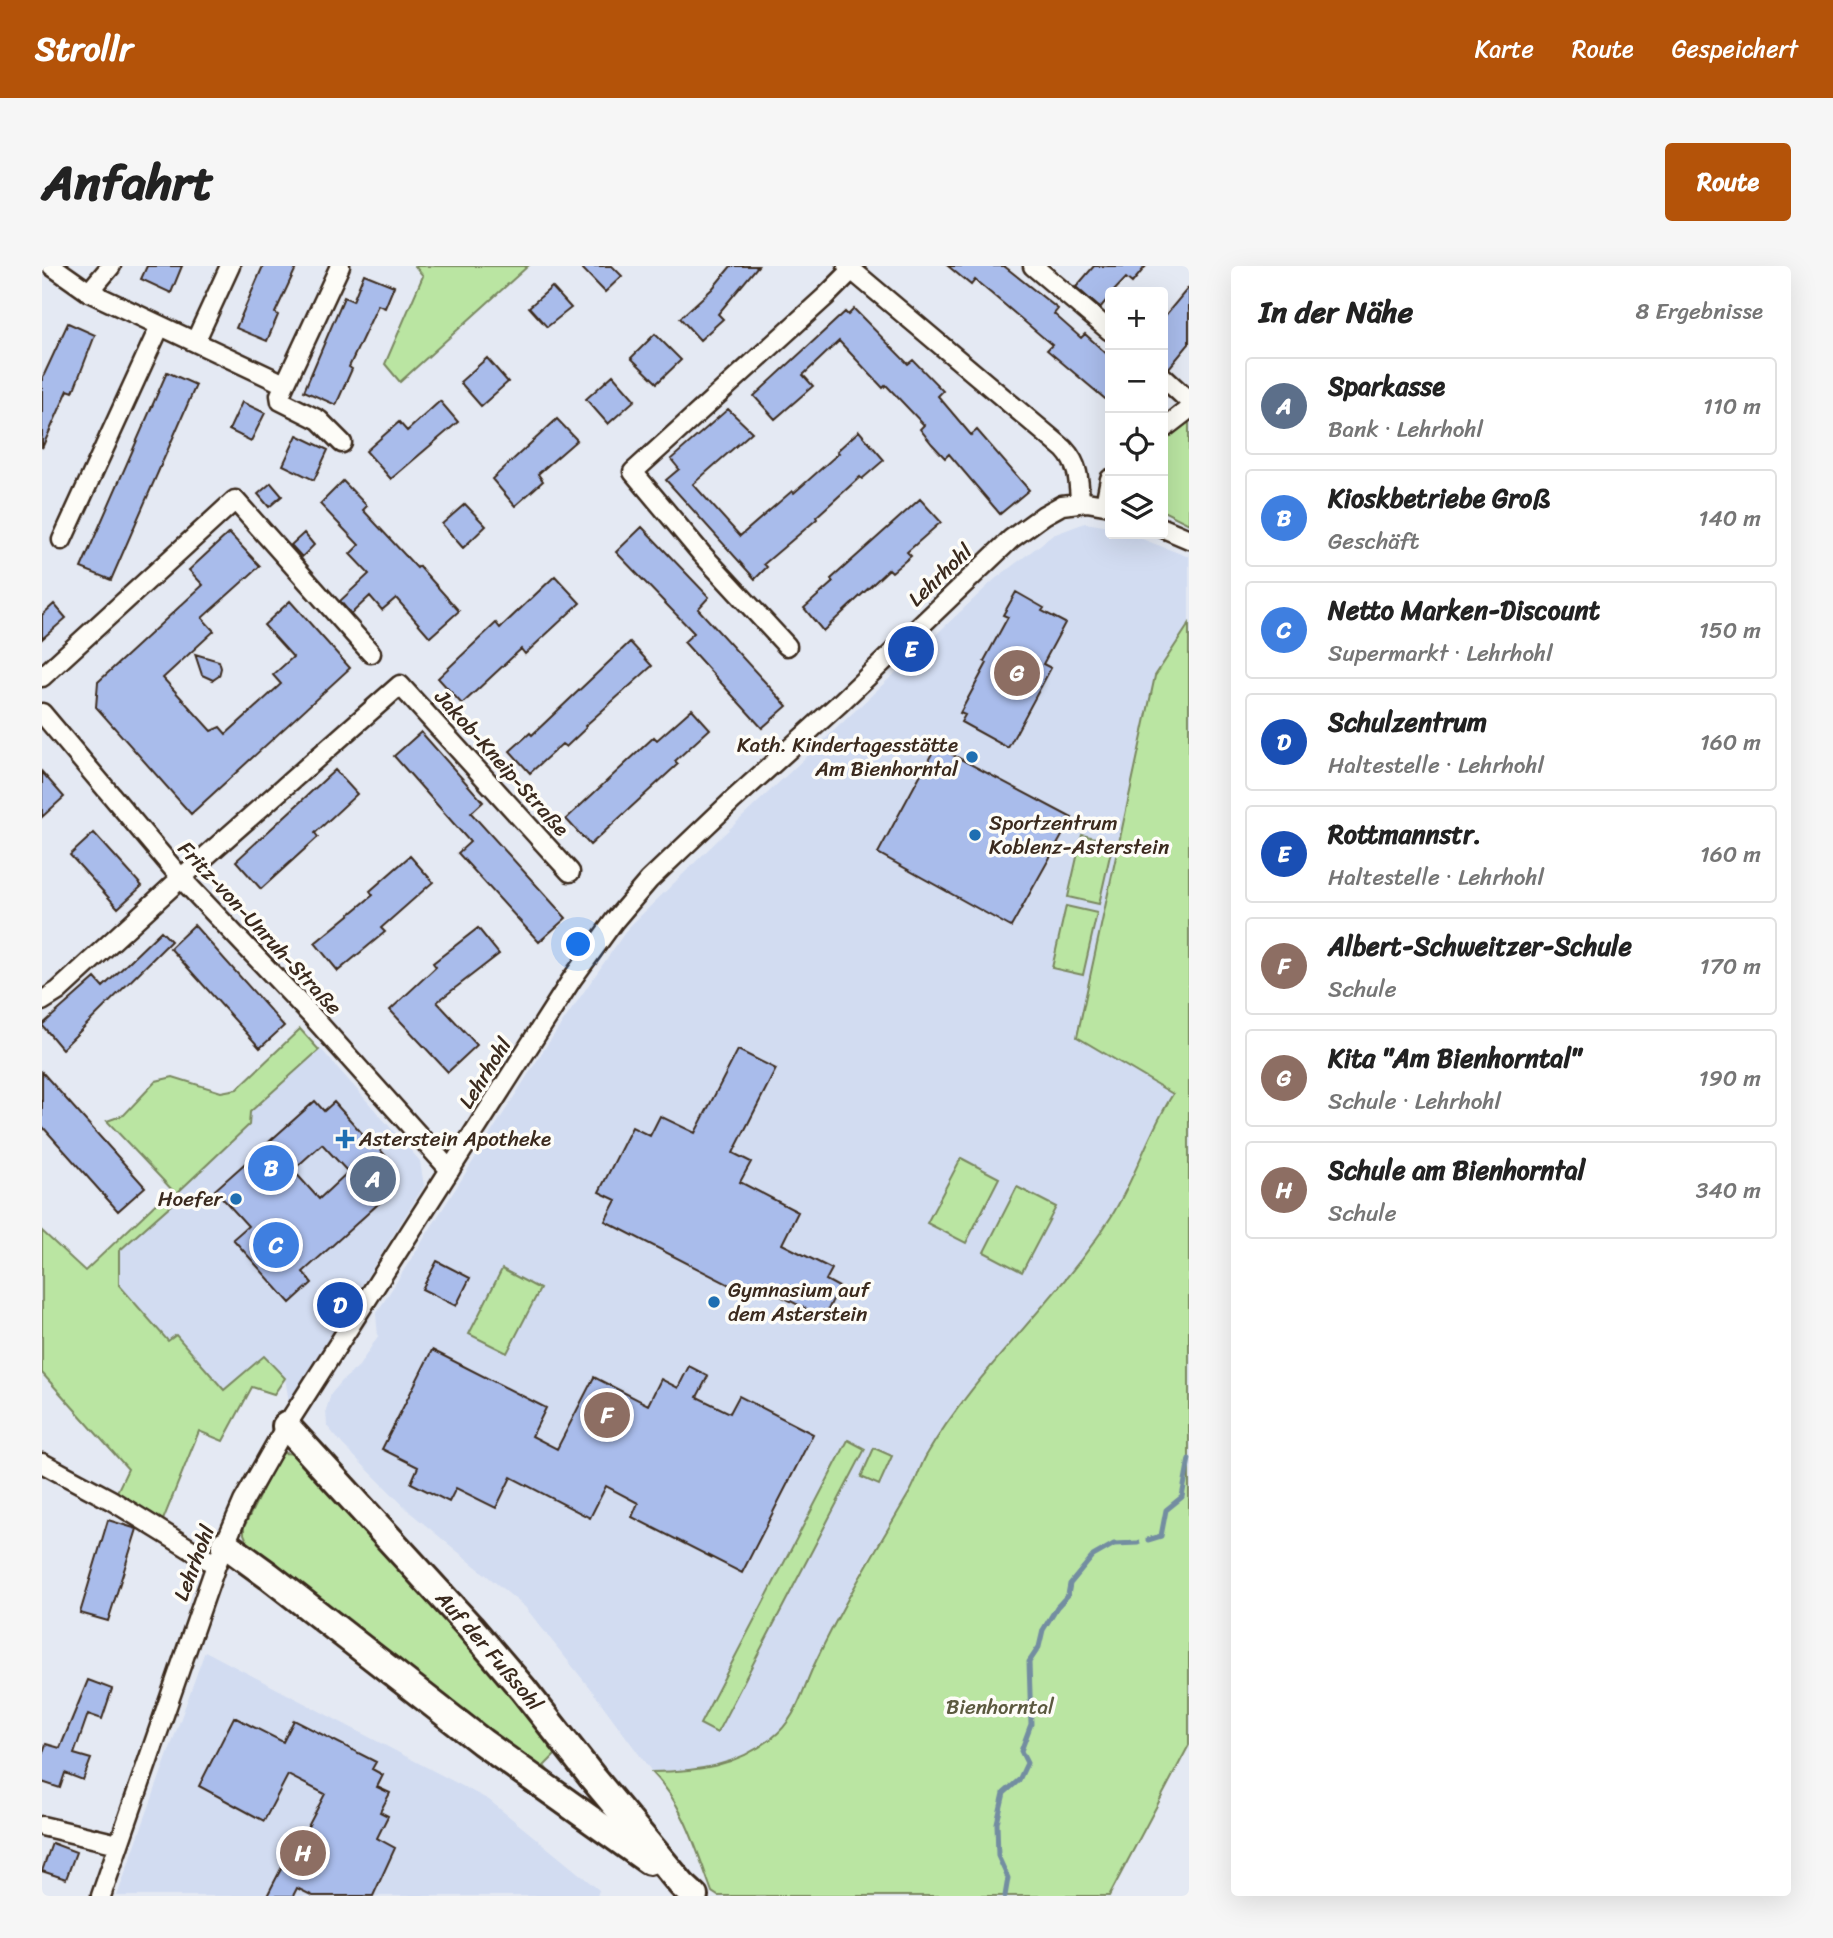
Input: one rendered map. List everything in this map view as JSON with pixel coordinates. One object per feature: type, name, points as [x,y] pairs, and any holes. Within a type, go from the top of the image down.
[{"type":"street","points":[[52,266],[89,292],[284,384]]},
{"type":"street","points":[[89,292],[111,266]]},
{"type":"street","points":[[195,342],[230,266]]},
{"type":"street","points":[[340,266],[280,396],[281,401],[319,420],[342,443]]},
{"type":"street","points":[[1033,266],[1105,327]]},
{"type":"street","points":[[787,646],[701,553],[632,472],[825,297],[850,268],[1072,457],[1078,473],[1080,502],[1105,505]]},
{"type":"street","points":[[62,540],[160,326]]},
{"type":"street","points":[[1168,382],[1189,401]]},
{"type":"street","points":[[1168,425],[1189,409]]},
{"type":"street","points":[[42,677],[235,500],[371,653]]},
{"type":"street","name":"Lehrhohl","points":[[100,1896],[221,1554],[253,1481],[572,979],[614,921],[643,887],[1011,540],[1053,509],[1080,502]]},
{"type":"street","points":[[1168,530],[1189,539]]},
{"type":"street","name":"Jakob-Kneip-Straße","points":[[181,878],[400,685],[570,872]]},
{"type":"street","name":"Fritz-von-Unruh-Straße","points":[[42,713],[181,878],[286,988],[450,1170]]},
{"type":"street","points":[[42,1001],[58,991],[181,878]]},
{"type":"street","name":"Auf der Fußsohl","points":[[286,1426],[514,1679],[688,1891]]},
{"type":"street","points":[[42,1463],[221,1554]]},
{"type":"street","name":"Auf der Fußsohl","points":[[221,1554],[270,1576],[482,1742],[688,1891]]},
{"type":"street","points":[[42,1826],[118,1844]]},
{"type":"shaded area","name":"Gymnasium auf dem Asterstein","points":[[1085,523],[1105,526],[1105,539],[1142,539],[1189,557],[1189,624],[1155,676],[1173,1094],[1162,1111],[1112,1216],[1079,1262],[959,1404],[925,1458],[912,1487],[862,1570],[815,1662],[796,1713],[773,1738],[744,1755],[707,1769],[652,1772],[525,1607],[412,1514],[343,1445],[327,1426],[326,1410],[331,1394],[359,1366],[378,1336],[376,1314],[545,1048],[628,928],[995,579],[1053,535]]},
{"type":"shaded area","points":[[321,1049],[420,1161],[424,1186],[289,1402],[285,1378],[225,1391],[176,1336],[169,1342],[119,1285],[119,1251],[173,1203],[176,1194],[249,1125],[250,1112]]},
{"type":"shaded area","points":[[205,1651],[489,1800],[599,1890],[597,1896],[117,1896]]},
{"type":"green space","points":[[415,266],[528,266],[400,382],[385,364],[423,276]]},
{"type":"green space","points":[[1189,418],[1189,524],[1168,514],[1168,435]]},
{"type":"green space","name":"Bienhorntal","points":[[1189,624],[1189,1745],[1109,1896],[718,1896],[712,1892],[681,1813],[652,1772],[700,1769],[730,1761],[759,1748],[788,1721],[838,1617],[911,1490],[926,1456],[969,1393],[1090,1248],[1111,1217],[1173,1094],[1077,1037],[1155,676]]},
{"type":"green space","points":[[1082,835],[1113,842],[1099,904],[1068,897]]},
{"type":"green space","points":[[1066,906],[1097,913],[1083,975],[1052,968]]},
{"type":"green space","points":[[300,1029],[319,1050],[250,1112],[249,1125],[176,1194],[107,1121],[124,1115],[156,1081],[173,1077],[221,1092],[237,1089]]},
{"type":"green space","points":[[961,1158],[999,1178],[966,1243],[927,1223]]},
{"type":"green space","points":[[1017,1187],[1056,1207],[1022,1272],[984,1252]]},
{"type":"green space","points":[[166,1194],[173,1203],[119,1251],[119,1285],[168,1341],[176,1335],[224,1390],[264,1356],[285,1378],[274,1394],[252,1387],[223,1441],[199,1431],[163,1520],[116,1494],[128,1469],[42,1373],[42,1231],[85,1271]]},
{"type":"green space","points":[[502,1269],[540,1289],[507,1353],[469,1334]]},
{"type":"green space","points":[[848,1440],[865,1449],[717,1733],[700,1724]]},
{"type":"green space","points":[[874,1448],[892,1456],[879,1485],[861,1477]]},
{"type":"green space","points":[[283,1453],[298,1454],[503,1677],[572,1770],[556,1754],[544,1766],[557,1781],[553,1784],[250,1548],[244,1527],[279,1456]]},
{"type":"building","points":[[147,266],[182,266],[171,293],[141,279]]},
{"type":"building","points":[[263,266],[297,266],[275,313],[278,315],[267,341],[236,328]]},
{"type":"building","points":[[580,266],[612,266],[622,276],[605,292]]},
{"type":"building","points":[[731,266],[758,266],[718,314],[723,319],[700,340],[680,318],[712,289]]},
{"type":"building","points":[[948,266],[1004,266],[1058,309],[1054,314],[1081,338],[1085,334],[1105,352],[1105,399],[1047,350],[1052,345],[1005,305],[975,280],[971,285]]},
{"type":"building","points":[[1094,266],[1146,266],[1132,283],[1126,278],[1118,287],[1105,287],[1105,302],[1100,308],[1076,287]]},
{"type":"building","points":[[364,274],[394,286],[385,308],[378,305],[349,367],[352,369],[336,405],[304,391],[344,297],[353,301]]},
{"type":"building","points":[[552,287],[571,308],[547,327],[529,307]]},
{"type":"building","points":[[1189,287],[1189,344],[1169,368],[1168,368],[1168,312]]},
{"type":"building","points":[[854,309],[908,364],[913,360],[943,391],[938,396],[971,435],[977,430],[1029,490],[1000,514],[949,454],[945,458],[932,444],[920,429],[924,425],[886,385],[883,388],[839,341],[803,375],[813,386],[775,419],[754,396],[845,312],[848,315]]},
{"type":"building","points":[[68,323],[95,335],[73,392],[68,390],[42,448],[42,379]]},
{"type":"building","points":[[655,334],[681,360],[657,383],[631,358]]},
{"type":"building","points":[[487,358],[508,382],[481,406],[460,382]]},
{"type":"building","points":[[167,372],[196,385],[111,580],[81,568]]},
{"type":"building","points":[[613,375],[635,400],[608,424],[586,399]]},
{"type":"building","points":[[440,401],[458,422],[391,479],[366,451],[399,422],[407,431]]},
{"type":"building","points":[[242,402],[265,413],[251,441],[229,430]]},
{"type":"building","points":[[728,409],[752,432],[693,484],[740,536],[792,491],[794,493],[839,453],[837,451],[859,431],[884,460],[862,479],[860,477],[816,517],[817,519],[764,564],[767,567],[755,579],[666,480],[679,469],[671,459]]},
{"type":"building","points":[[557,419],[577,440],[538,474],[543,481],[515,506],[492,479]]},
{"type":"building","points":[[297,435],[328,450],[314,480],[283,465]]},
{"type":"building","points":[[343,481],[367,506],[363,510],[459,611],[430,637],[396,598],[382,610],[370,596],[351,614],[340,601],[369,574],[350,554],[359,545],[320,504]]},
{"type":"building","points":[[271,483],[282,496],[269,507],[258,494]]},
{"type":"building","points":[[920,499],[941,522],[907,552],[911,556],[892,572],[889,569],[823,631],[804,608],[833,582],[831,579]]},
{"type":"building","points":[[465,504],[486,526],[463,548],[442,524]]},
{"type":"building","points":[[642,527],[709,597],[698,609],[787,706],[762,728],[684,642],[694,633],[616,552]]},
{"type":"building","points":[[229,533],[260,566],[202,618],[214,631],[163,678],[211,731],[220,727],[226,734],[281,684],[273,675],[293,657],[264,625],[290,601],[350,668],[191,814],[96,707],[98,682],[203,585],[189,570]]},
{"type":"building","points":[[304,533],[314,545],[302,557],[291,545]]},
{"type":"building","points":[[555,576],[580,603],[525,654],[521,649],[462,704],[438,678],[496,623],[500,628]]},
{"type":"building","points":[[1016,592],[1044,608],[1042,611],[1065,623],[1043,664],[1051,668],[1008,748],[961,722],[965,715],[960,713],[987,663],[984,661],[1008,617],[1003,615]]},
{"type":"building","points":[[54,604],[66,618],[42,639],[42,615]]},
{"type":"building","points":[[630,642],[652,666],[585,726],[566,747],[562,744],[530,773],[510,751],[530,733],[532,735]]},
{"type":"building","points":[[195,654],[219,661],[219,676],[213,680],[202,675]]},
{"type":"building","points":[[692,709],[710,729],[675,761],[678,764],[590,845],[566,819],[654,737],[657,740]]},
{"type":"building","points":[[421,732],[483,802],[471,813],[566,918],[539,942],[458,853],[470,842],[394,756]]},
{"type":"building","name":"Sportzentrum Koblenz-Asterstein","points":[[936,746],[1072,818],[1011,927],[878,853]]},
{"type":"building","points":[[335,770],[357,794],[315,833],[318,837],[261,889],[236,861]]},
{"type":"building","points":[[42,772],[64,797],[42,817]]},
{"type":"building","points":[[94,833],[142,886],[118,908],[70,855]]},
{"type":"building","points":[[410,856],[433,882],[381,928],[385,932],[338,971],[315,943],[373,895],[370,891]]},
{"type":"building","points":[[194,925],[284,1026],[260,1048],[170,948]]},
{"type":"building","points":[[478,928],[499,954],[437,1002],[477,1045],[448,1072],[390,1010],[436,967],[433,963]]},
{"type":"building","points":[[161,931],[171,941],[62,1049],[42,1025],[95,978],[103,987]]},
{"type":"building","points":[[738,1050],[776,1069],[733,1153],[751,1162],[740,1182],[798,1212],[782,1244],[832,1269],[826,1280],[839,1287],[824,1318],[755,1283],[749,1295],[605,1221],[616,1200],[599,1192],[632,1127],[650,1136],[660,1116],[695,1133]]},
{"type":"building","points":[[42,1072],[145,1187],[118,1211],[42,1126]]},
{"type":"building","points":[[315,1101],[324,1111],[334,1102],[394,1166],[389,1170],[395,1181],[388,1195],[303,1272],[312,1283],[290,1303],[233,1239],[248,1226],[215,1190]],"holes":[[[322,1144],[348,1172],[319,1199],[293,1170]]]},
{"type":"building","points":[[437,1261],[470,1278],[456,1306],[422,1289]]},
{"type":"building","points":[[432,1350],[546,1408],[532,1436],[557,1449],[594,1377],[648,1405],[661,1379],[678,1388],[689,1366],[708,1376],[697,1397],[730,1413],[739,1396],[813,1434],[742,1573],[632,1517],[638,1503],[606,1486],[590,1518],[511,1477],[496,1508],[456,1488],[449,1502],[411,1483],[418,1467],[382,1449]]},
{"type":"building","points":[[108,1520],[137,1529],[108,1621],[80,1613]]},
{"type":"building","points":[[88,1680],[112,1689],[102,1719],[88,1714],[74,1754],[91,1759],[83,1780],[65,1773],[60,1788],[42,1782],[42,1755],[46,1744],[60,1748]]},
{"type":"building","points":[[234,1717],[283,1742],[294,1720],[376,1762],[372,1769],[383,1775],[377,1787],[390,1793],[380,1812],[388,1816],[377,1838],[395,1848],[373,1896],[313,1896],[297,1888],[293,1896],[267,1896],[298,1836],[302,1838],[325,1794],[288,1775],[264,1821],[199,1786]]},
{"type":"building","points":[[52,1843],[76,1852],[66,1879],[42,1871]]},
{"type":"waterway","points":[[1148,1540],[1161,1536],[1166,1510],[1182,1497],[1189,1459]]},
{"type":"waterway","points":[[1005,1896],[1008,1878],[998,1856],[997,1823],[1004,1793],[1019,1780],[1027,1763],[1021,1751],[1031,1724],[1029,1662],[1039,1647],[1043,1630],[1068,1595],[1070,1584],[1093,1556],[1114,1544],[1138,1543]]},
{"type":"place","name":"Rottmannstr.","points":[[911,649]]},
{"type":"place","name":"Kita \"Am Bienhorntal\"","points":[[1017,673]]},
{"type":"place","name":"Kath. Kindertagesstätte Am Bienhorntal","points":[[972,757]]},
{"type":"place","name":"Sportzentrum Koblenz-Asterstein","points":[[975,835]]},
{"type":"place","name":"Asterstein Apotheke","points":[[345,1139]]},
{"type":"place","name":"Kioskbetriebe Groß","points":[[271,1168]]},
{"type":"place","name":"Sparkasse","points":[[373,1179]]},
{"type":"place","name":"Hoefer","points":[[236,1199]]},
{"type":"place","name":"Netto Marken-Discount","points":[[276,1245]]},
{"type":"place","name":"Gymnasium auf dem Asterstein","points":[[714,1302]]},
{"type":"place","name":"Schulzentrum","points":[[340,1305]]},
{"type":"place","name":"Albert-Schweitzer-Schule","points":[[607,1415]]},
{"type":"place","name":"Schule am Bienhorntal","points":[[303,1853]]}]
